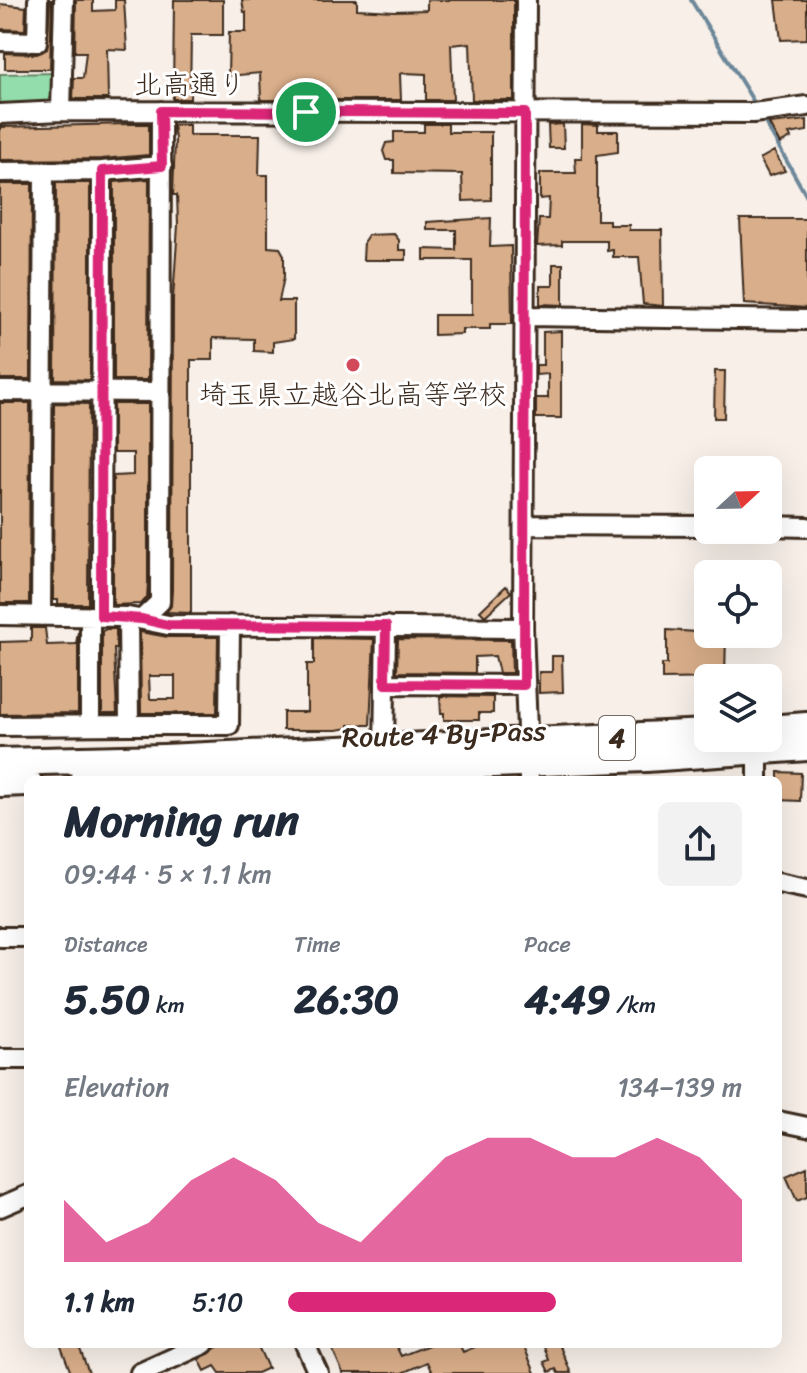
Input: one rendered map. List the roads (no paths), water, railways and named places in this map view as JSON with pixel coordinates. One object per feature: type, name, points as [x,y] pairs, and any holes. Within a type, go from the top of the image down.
[{"type":"highway","name":"Route 4 By-Pass","points":[[782,734],[807,726]]},
{"type":"highway","name":"Route 4 By-Pass","points":[[0,762],[384,748],[527,762],[694,735]]},
{"type":"highway","name":"Route 4 By-Pass","points":[[782,743],[807,747]]},
{"type":"highway","name":"Route 4 By-Pass","points":[[205,776],[527,762],[694,746]]},
{"type":"highway","points":[[0,783],[24,782]]},
{"type":"street","points":[[0,41],[37,42],[38,0]]},
{"type":"street","points":[[61,111],[64,0]]},
{"type":"street","points":[[526,0],[523,628],[527,762]]},
{"type":"street","name":"北高通り","points":[[0,114],[61,111],[760,113],[807,106]]},
{"type":"street","points":[[135,618],[160,602],[161,111]]},
{"type":"street","points":[[0,172],[102,171],[162,166]]},
{"type":"street","points":[[90,725],[100,391],[102,171]]},
{"type":"street","points":[[41,616],[40,390],[44,172]]},
{"type":"street","points":[[525,316],[807,320]]},
{"type":"street","points":[[0,391],[160,392]]},
{"type":"street","points":[[525,525],[694,526]]},
{"type":"street","points":[[782,526],[807,527]]},
{"type":"street","points":[[0,615],[135,618],[168,625],[523,628]]},
{"type":"street","points":[[129,725],[135,618]]},
{"type":"street","points":[[0,726],[229,725],[230,625]]},
{"type":"street","points":[[384,748],[386,626]]},
{"type":"street","points":[[385,684],[524,685]]},
{"type":"street","points":[[758,776],[762,752]]},
{"type":"street","points":[[782,884],[807,889]]},
{"type":"street","points":[[0,937],[24,937]]},
{"type":"street","points":[[0,1059],[24,1059]]},
{"type":"street","points":[[782,1122],[807,1127]]},
{"type":"street","points":[[0,1207],[24,1197]]},
{"type":"street","points":[[140,1373],[195,1348]]},
{"type":"street","points":[[307,1348],[318,1373]]},
{"type":"waterway","points":[[691,0],[757,107]]},
{"type":"waterway","points":[[763,119],[807,197]]},
{"type":"place","name":"埼玉県立越谷北高等学校","points":[[353,365]]}]
